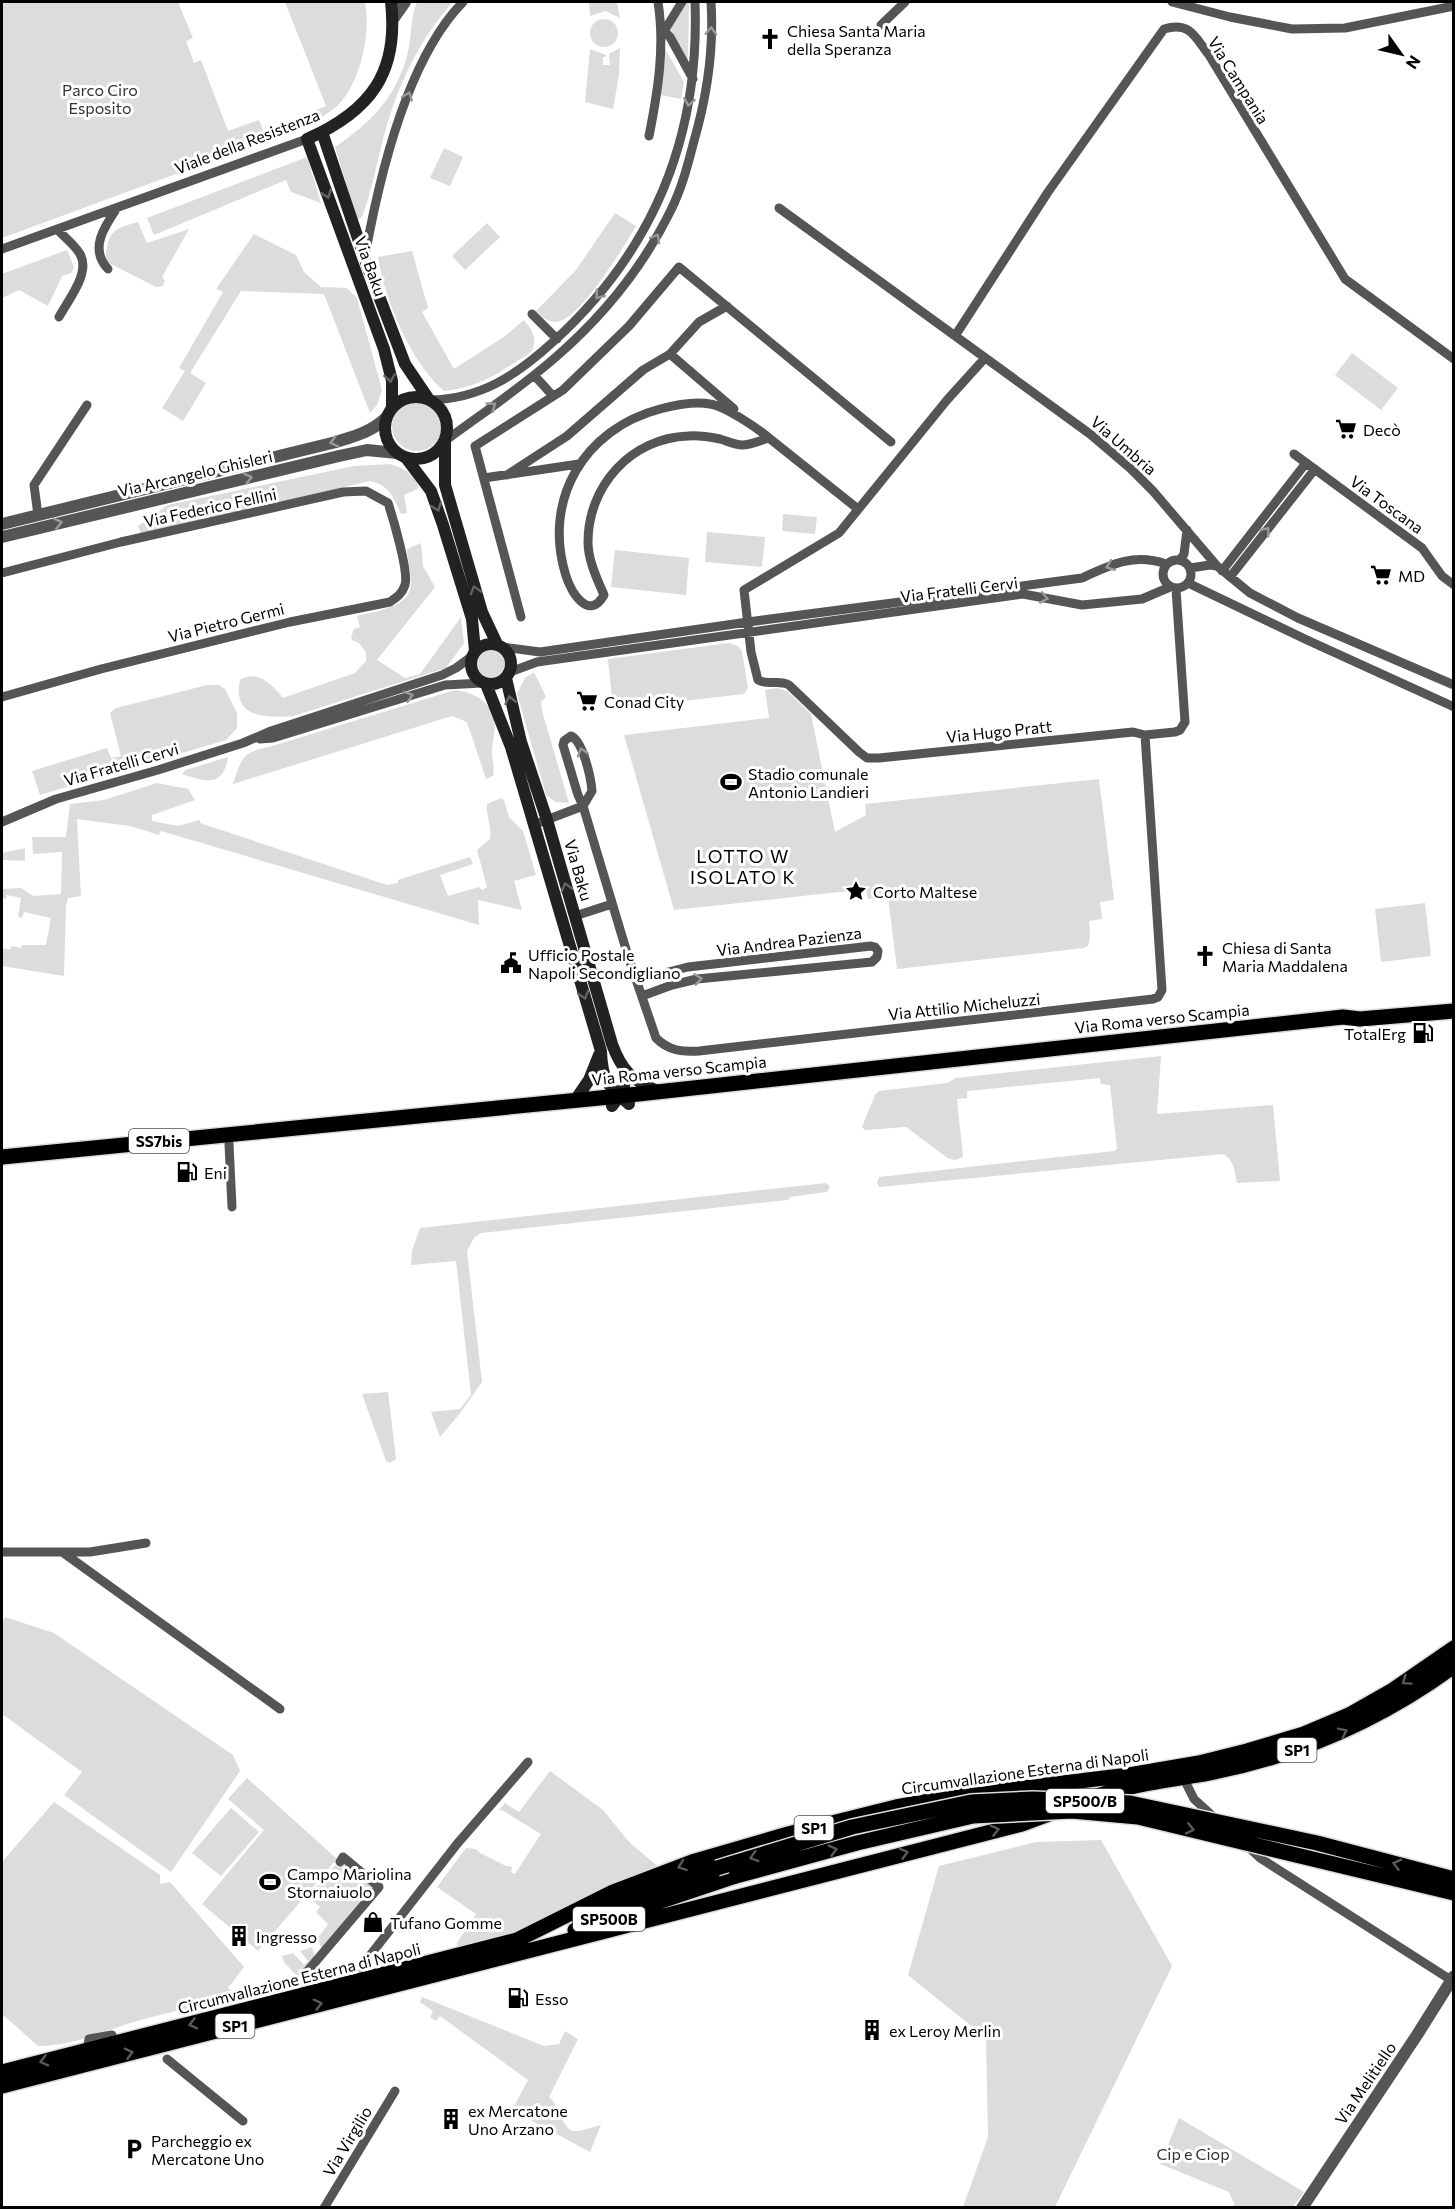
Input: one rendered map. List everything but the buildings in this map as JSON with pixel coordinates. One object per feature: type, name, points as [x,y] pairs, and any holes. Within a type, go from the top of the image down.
[{"type":"main road","name":"Viale della Resistenza","points":[[307,139],[344,119],[366,100],[375,88],[391,51],[393,19],[391,2]]},
{"type":"main road","name":"Via Baku","points":[[321,132],[364,258],[405,364],[429,399]]},
{"type":"main road","name":"Via Baku","points":[[307,139],[384,349],[392,381],[389,413]]},
{"type":"main road","points":[[419,396],[429,399],[440,407],[446,417],[448,429],[445,441],[445,485],[482,612],[500,646],[511,659],[508,675],[495,684],[484,683],[473,675],[471,669],[472,618],[431,491],[416,468],[389,444],[385,434],[389,413],[406,398],[419,396]]},
{"type":"main road","points":[[402,456],[423,459],[434,454],[445,441]]},
{"type":"main road","points":[[473,654],[485,644],[500,646]]},
{"type":"main road","name":"Via Baku","points":[[508,675],[521,742],[547,820],[612,1044],[624,1069],[638,1082],[657,1091]]},
{"type":"main road","name":"Via Baku","points":[[484,683],[511,747],[601,1051],[601,1070],[620,1103]]},
{"type":"main road","name":"Via Roma verso Scampia","points":[[2,1167],[576,1099],[620,1103],[657,1091],[1331,1018],[1360,1019],[1454,1011]]},
{"type":"main road","name":"Via Roma verso Scampia","points":[[2,1157],[229,1139],[620,1103],[1343,1025],[1360,1019]]},
{"type":"main road","points":[[576,1099],[589,1080],[601,1051]]},
{"type":"main road","points":[[620,1103],[626,1083],[624,1069]]},
{"type":"main road","name":"Circumvallazione Esterna di Napoli","points":[[2,2072],[517,1940],[612,1892],[692,1862],[788,1834],[896,1807],[963,1795],[1129,1775],[1199,1763],[1247,1751],[1304,1734],[1349,1715],[1393,1690],[1454,1648]]},
{"type":"main road","name":"Circumvallazione Esterna di Napoli","points":[[2,2086],[481,1961],[671,1915],[1022,1824],[1124,1787],[1206,1773],[1283,1754],[1331,1738],[1386,1710],[1454,1666]]},
{"type":"main road","name":"SP500/B","points":[[717,1868],[852,1827],[971,1802],[1034,1799],[1130,1803],[1317,1843],[1454,1879]]},
{"type":"main road","name":"SP500/B","points":[[736,1876],[973,1816],[1072,1811],[1138,1817],[1454,1893]]},
{"type":"main road","name":"SP500B","points":[[517,1940],[717,1868]]},
{"type":"main road","name":"SP500B","points":[[481,1961],[736,1876]]},
{"type":"street","points":[[393,19],[405,2]]},
{"type":"street","name":"Via Baku","points":[[364,258],[388,151],[414,81],[436,36],[463,2]]},
{"type":"street","points":[[649,136],[658,92],[662,31],[658,2]]},
{"type":"street","points":[[662,31],[682,2]]},
{"type":"street","points":[[429,399],[452,399],[494,386],[536,357],[594,302],[624,263],[659,201],[686,119],[695,64],[695,2]]},
{"type":"street","points":[[445,441],[534,375],[587,327],[636,270],[672,208],[686,170],[702,113],[710,65],[711,2]]},
{"type":"street","points":[[881,25],[905,2]]},
{"type":"street","points":[[1172,2],[1230,17],[1292,29],[1345,28],[1454,6]]},
{"type":"street","name":"Via Campania","points":[[955,336],[1048,192],[1164,29],[1181,26],[1190,29],[1209,56],[1345,279],[1454,359]]},
{"type":"street","points":[[662,31],[669,37],[693,79]]},
{"type":"street","points":[[695,64],[710,65]]},
{"type":"street","name":"Viale della Resistenza","points":[[2,249],[307,139]]},
{"type":"street","points":[[108,269],[98,255],[98,244],[105,225],[118,207]]},
{"type":"street","name":"Via Umbria","points":[[779,208],[1117,456],[1153,491],[1223,572],[1250,593],[1298,618],[1454,685]]},
{"type":"street","points":[[57,229],[80,253],[83,267],[81,276],[59,317]]},
{"type":"street","points":[[624,263],[636,270]]},
{"type":"street","points":[[521,617],[475,446],[563,390],[629,326],[679,267],[891,442]]},
{"type":"street","points":[[507,474],[567,436],[644,370],[670,354],[699,322],[727,306]]},
{"type":"street","points":[[532,314],[557,339]]},
{"type":"street","points":[[670,354],[756,428],[858,509]]},
{"type":"street","points":[[749,626],[744,590],[839,533],[946,400],[985,358]]},
{"type":"street","points":[[534,375],[553,396]]},
{"type":"street","points":[[756,428],[724,408],[710,404],[678,404],[642,413],[623,423],[600,440],[579,464],[570,480],[559,531],[560,550],[566,576],[575,598],[592,606],[600,602],[604,595],[594,571],[588,543],[592,512],[603,484],[626,458],[644,447],[665,439],[689,436],[718,439],[740,445],[769,438]]},
{"type":"street","points":[[38,515],[34,485],[87,405]]},
{"type":"street","name":"Via Arcangelo Ghisleri","points":[[2,524],[362,435],[376,428],[389,413]]},
{"type":"street","name":"Via Arcangelo Ghisleri","points":[[2,537],[366,450],[402,456]]},
{"type":"street","name":"Via Toscana","points":[[1294,454],[1422,548],[1442,576],[1454,585]]},
{"type":"street","points":[[1223,572],[1306,463]]},
{"type":"street","points":[[484,478],[579,464]]},
{"type":"street","points":[[1223,572],[1315,469]]},
{"type":"street","name":"Via Federico Fellini","points":[[2,573],[121,542],[343,492],[366,491],[388,503],[399,538]]},
{"type":"street","points":[[1180,560],[1184,554],[1187,530]]},
{"type":"street","name":"Via Pietro Germi","points":[[2,697],[101,669],[290,622],[390,602],[401,594],[406,583],[399,538]]},
{"type":"street","name":"Via Fratelli Cervi","points":[[508,675],[537,662],[749,626],[1082,578],[1114,563],[1137,559],[1149,558],[1166,564]]},
{"type":"street","points":[[1180,560],[1190,568],[1191,574],[1188,583],[1180,589],[1173,588],[1162,577],[1166,564],[1180,560]]},
{"type":"street","points":[[1190,568],[1210,565],[1223,572]]},
{"type":"street","points":[[1188,583],[1454,707]]},
{"type":"street","name":"Via Fratelli Cervi","points":[[500,646],[540,652],[1023,594],[1082,605],[1142,599],[1173,588]]},
{"type":"street","name":"Via Hugo Pratt","points":[[749,626],[751,651],[758,680],[764,683],[778,681],[789,685],[867,758],[1133,732],[1145,735],[1175,732],[1180,730],[1185,722],[1173,588]]},
{"type":"street","name":"Via Fratelli Cervi","points":[[3,820],[56,799],[252,740],[271,731],[442,675],[456,668],[473,654]]},
{"type":"street","name":"Via Fratelli Cervi","points":[[252,740],[273,738],[446,685],[484,683]]},
{"type":"street","name":"Via Attilio Micheluzzi","points":[[583,806],[592,787],[580,744],[571,736],[564,741],[563,745],[578,795],[642,996],[657,1038],[667,1047],[686,1052],[1153,999],[1158,997],[1162,990],[1145,735]]},
{"type":"street","points":[[533,824],[583,806]]},
{"type":"street","points":[[575,916],[612,904]]},
{"type":"street","name":"Via Andrea Pazienza","points":[[637,980],[688,968],[871,946],[877,948],[878,951],[877,957],[872,962],[697,979],[642,996]]},
{"type":"street","points":[[229,1139],[232,1207]]},
{"type":"street","points":[[2,1552],[66,1554],[146,1543]]},
{"type":"street","points":[[66,1554],[280,1709]]},
{"type":"street","points":[[361,1967],[457,1844],[528,1762]]},
{"type":"street","points":[[1183,1777],[1194,1799],[1260,1858],[1452,1978]]},
{"type":"street","points":[[306,1982],[305,1974],[379,1887],[343,1857],[340,1862]]},
{"type":"street","name":"Via Melitiello","points":[[1302,2208],[1418,2035],[1452,1978]]},
{"type":"street","points":[[87,2050],[88,2039],[112,2035]]},
{"type":"street","points":[[167,2059],[243,2121]]},
{"type":"street","name":"Via Virgilio","points":[[324,2208],[395,2091]]},
{"type":"green space","name":"Parco Ciro Esposito","points":[[8,2],[178,2],[193,38],[186,41],[194,63],[201,60],[228,131],[259,120],[264,132],[326,106],[285,2],[365,2],[367,27],[362,56],[353,83],[347,94],[330,112],[271,140],[2,238],[2,4]]},
{"type":"green space","points":[[417,2],[453,2],[420,47],[396,97],[366,207],[362,217],[357,220],[335,147],[380,109],[396,85],[407,56]]},
{"type":"green space","points":[[589,2],[617,2],[620,18],[606,11],[590,16]]},
{"type":"green space","points":[[685,2],[689,2],[688,62],[671,34],[670,28]]},
{"type":"green space","points":[[604,19],[614,23],[618,33],[614,43],[604,47],[594,43],[590,33],[594,23]]},
{"type":"green space","points":[[664,47],[684,82],[681,99],[660,95]]},
{"type":"green space","points":[[620,48],[619,75],[613,109],[585,102],[590,49],[606,55],[603,57],[603,65],[610,65],[609,54]]},
{"type":"green space","points":[[444,148],[463,157],[450,186],[430,178]]},
{"type":"green space","points":[[307,157],[321,203],[291,192],[286,180],[154,235],[147,218]]},
{"type":"green space","points":[[615,213],[636,226],[612,264],[591,294],[569,316],[556,322],[544,318],[536,311],[576,270]]},
{"type":"green space","points":[[138,222],[147,243],[189,229],[162,277],[165,281],[163,286],[156,287],[105,261],[112,234],[122,227]]},
{"type":"green space","points":[[487,223],[500,237],[465,270],[452,256]]},
{"type":"green space","points":[[254,234],[296,255],[304,272],[321,287],[347,288],[357,298],[382,390],[377,405],[370,413],[324,294],[241,291],[190,373],[206,383],[183,421],[162,408],[185,371],[179,368],[223,292],[216,289]]},
{"type":"green space","points":[[67,250],[74,267],[71,273],[62,276],[48,306],[19,290],[2,298],[2,274]]},
{"type":"green space","points":[[412,251],[428,308],[422,312],[454,369],[505,336],[524,320],[534,338],[531,352],[482,381],[444,391],[420,364],[410,347],[393,311],[381,274],[378,257]]},
{"type":"green space","points":[[1352,353],[1398,388],[1381,410],[1335,375]]},
{"type":"green space","points":[[417,401],[426,403],[437,412],[442,426],[440,435],[431,446],[417,451],[408,449],[397,440],[392,426],[394,417],[403,406]]},
{"type":"green space","points":[[390,464],[408,472],[419,488],[404,495],[407,513],[401,514],[386,489],[370,481],[141,534],[138,526],[168,505],[354,466]]},
{"type":"green space","points":[[783,514],[817,517],[815,534],[782,531]]},
{"type":"green space","points":[[707,532],[765,537],[762,567],[705,562]]},
{"type":"green space","points":[[421,543],[423,566],[435,587],[377,660],[405,678],[420,674],[461,617],[464,643],[446,668],[293,716],[262,716],[246,709],[239,693],[240,680],[246,677],[258,677],[274,688],[283,698],[355,673],[366,661],[366,652],[351,637],[354,629],[360,627],[357,616],[391,607],[406,598],[411,582],[407,549]]},
{"type":"green space","points":[[615,550],[689,558],[686,595],[611,587]]},
{"type":"green space","points":[[729,643],[738,646],[742,651],[748,688],[744,694],[613,709],[608,659]]},
{"type":"green space","points":[[491,648],[502,653],[507,664],[502,675],[491,680],[480,675],[475,664],[480,653]]},
{"type":"green space","points":[[534,672],[546,697],[541,702],[542,711],[569,803],[556,802],[546,795],[517,694],[525,678]]},
{"type":"green space","points":[[207,685],[219,685],[225,689],[237,713],[237,728],[226,740],[40,795],[32,771],[107,748],[111,758],[121,756],[110,713],[116,708]]},
{"type":"green space","points":[[777,688],[787,691],[811,714],[835,832],[866,815],[865,804],[1099,779],[1114,900],[1100,902],[1102,919],[1089,921],[1088,946],[897,969],[888,897],[868,899],[866,889],[674,910],[624,735],[769,718],[765,690]]},
{"type":"green space","points":[[455,690],[469,693],[481,700],[493,716],[495,724],[492,752],[494,773],[486,779],[467,722],[452,716],[233,784],[244,758],[253,751]]},
{"type":"green space","points":[[228,757],[222,774],[217,778],[205,780],[182,774],[186,770]]},
{"type":"green space","points":[[157,783],[188,789],[195,800],[152,815],[152,821],[178,826],[200,820],[200,823],[387,885],[470,857],[473,864],[440,875],[448,896],[487,887],[477,850],[490,839],[487,804],[501,798],[504,800],[509,817],[523,831],[536,875],[514,881],[522,910],[478,900],[479,925],[161,831],[159,835],[130,826],[77,819],[81,896],[68,898],[66,906],[64,976],[2,966],[2,948],[10,950],[12,946],[21,948],[22,945],[46,945],[51,918],[24,912],[22,918],[18,917],[21,898],[7,895],[6,899],[2,898],[2,889],[21,888],[33,896],[61,894],[62,852],[33,854],[32,837],[66,837],[70,804],[104,800]]},
{"type":"green space","points":[[25,848],[25,861],[2,860],[2,853]]},
{"type":"green space","points":[[1425,903],[1431,956],[1381,962],[1375,909]]},
{"type":"green space","points":[[1161,1056],[1157,1114],[1273,1105],[1280,1181],[1237,1183],[1232,1163],[1223,1154],[879,1187],[877,1183],[879,1177],[1114,1151],[1117,1148],[1110,1085],[1101,1084],[1100,1078],[967,1091],[967,1098],[957,1099],[963,1157],[955,1160],[949,1159],[906,1127],[865,1130],[862,1127],[875,1095],[879,1091],[947,1083],[956,1078]]},
{"type":"green space","points":[[826,1183],[830,1187],[827,1192],[790,1197],[788,1200],[481,1233],[474,1238],[467,1251],[482,1382],[440,1437],[431,1412],[460,1409],[471,1395],[456,1261],[411,1265],[412,1251],[420,1228]]},
{"type":"green space","points":[[388,1392],[396,1459],[390,1463],[386,1461],[362,1394]]},
{"type":"green space","points":[[5,1617],[54,1633],[233,1755],[240,1771],[171,1872],[64,1795],[82,1772],[2,1714],[2,1623]]},
{"type":"green space","points":[[550,1771],[603,1810],[630,1843],[661,1869],[510,1934],[457,1949],[457,1943],[476,1914],[437,1887],[466,1848],[476,1849],[512,1867],[511,1872],[515,1874],[541,1834],[502,1810],[498,1811],[505,1803],[519,1812]]},
{"type":"green space","name":"Campo Mariolina Stornaiuolo","points":[[247,1778],[337,1859],[258,1951],[202,1904],[264,1830],[228,1799]]},
{"type":"green space","points":[[54,1802],[160,1875],[160,1884],[170,1882],[244,1967],[228,1988],[240,1997],[155,2016],[83,2039],[38,2046],[2,2014],[2,1862]]},
{"type":"green space","points":[[231,1808],[259,1832],[221,1876],[192,1853]]},
{"type":"green space","points":[[1101,1840],[1172,1966],[1055,2207],[963,2207],[988,2137],[986,2038],[908,1975],[939,1866],[1036,1842]]},
{"type":"green space","points":[[344,1859],[374,1888],[322,1951],[318,1938],[328,1924],[316,1912],[320,1907],[308,1897],[335,1865],[339,1868]]},
{"type":"green space","points":[[312,1947],[316,1959],[303,1974],[297,1976],[284,1962],[282,1956],[293,1953],[304,1965],[308,1961],[300,1951]]},
{"type":"green space","points":[[422,1997],[544,2046],[559,2044],[565,2031],[578,2039],[549,2097],[564,2123],[572,2131],[601,2125],[590,2152],[512,2110],[528,2080],[440,2016],[436,2021],[430,2017],[433,2011],[420,2002]]},
{"type":"green space","name":"Cip e Ciop","points":[[1179,2118],[1304,2192],[1293,2207],[1233,2207],[1229,2192],[1160,2164]]},
{"type":"place","name":"Chiesa Santa Maria della Speranza","points":[[770,39]]},
{"type":"place","name":"Decò","points":[[1346,429]]},
{"type":"place","name":"MD","points":[[1381,575]]},
{"type":"place","name":"Conad City","points":[[587,701]]},
{"type":"place","name":"Stadio comunale Antonio Landieri","points":[[731,782]]},
{"type":"place","name":"Corto Maltese","points":[[856,891]]},
{"type":"place","name":"Chiesa di Santa Maria Maddalena","points":[[1205,956]]},
{"type":"place","name":"Ufficio Postale Napoli Secondigliano","points":[[511,963]]},
{"type":"place","name":"TotalErg","points":[[1423,1033]]},
{"type":"place","name":"Eni","points":[[187,1172]]},
{"type":"place","name":"Campo Mariolina Stornaiuolo","points":[[270,1882]]},
{"type":"place","name":"Tufano Gomme","points":[[373,1922]]},
{"type":"place","name":"Ingresso","points":[[239,1936]]},
{"type":"place","name":"Esso","points":[[518,1998]]},
{"type":"place","name":"ex Leroy Merlin","points":[[872,2030]]},
{"type":"place","name":"ex Mercatone Uno Arzano","points":[[451,2119]]},
{"type":"place","name":"Parcheggio ex Mercatone Uno","points":[[134,2149]]},
{"type":"district","name":"LOTTO W ISOLATO K","points":[[743,866]]}]
